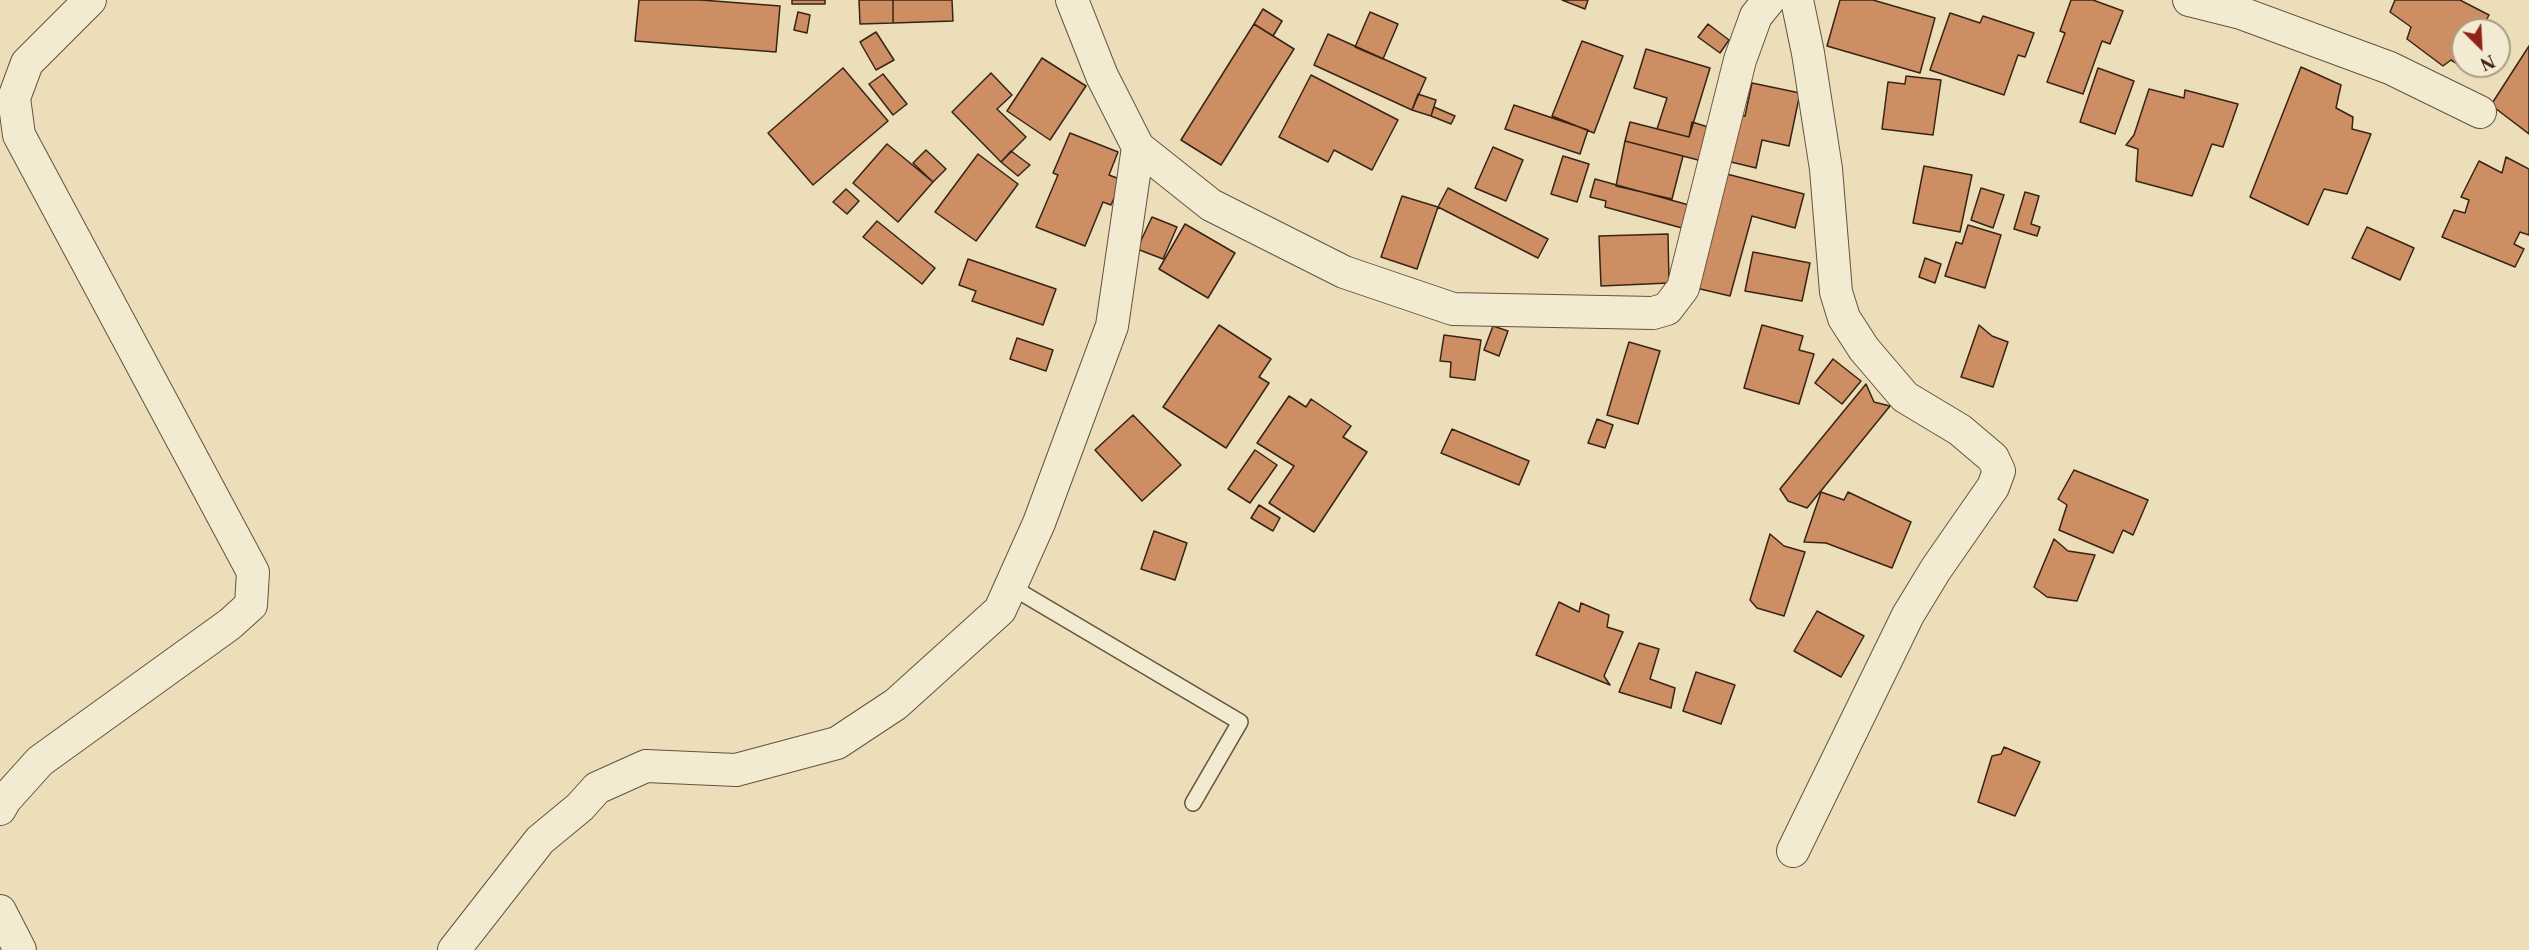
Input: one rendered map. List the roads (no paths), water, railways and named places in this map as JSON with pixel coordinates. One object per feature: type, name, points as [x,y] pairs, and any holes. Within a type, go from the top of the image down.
[{"type":"street","points":[[0,809],[5,800],[40,761],[230,624],[251,605],[253,572],[19,135],[14,98],[27,63],[90,0]]},
{"type":"street","points":[[1072,0],[1102,76],[1138,147],[1210,205],[1344,272],[1452,309],[1653,313],[1667,309],[1683,288],[1740,60],[1756,16],[1769,0]]},
{"type":"street","points":[[1793,851],[1908,615],[1942,560],[1993,487],[1999,471],[1993,458],[1960,430],[1905,397],[1864,349],[1844,318],[1836,292],[1826,169],[1808,53],[1797,0]]},
{"type":"street","points":[[2189,0],[2241,13],[2390,68],[2480,112]]},
{"type":"street","points":[[454,950],[540,840],[580,807],[597,788],[646,766],[736,770],[837,743],[905,697],[1000,610],[1039,523],[1112,326],[1138,147]]},
{"type":"street","points":[[0,911],[20,950]]},
{"type":"lane","points":[[1010,586],[1240,722],[1193,803]]}]
